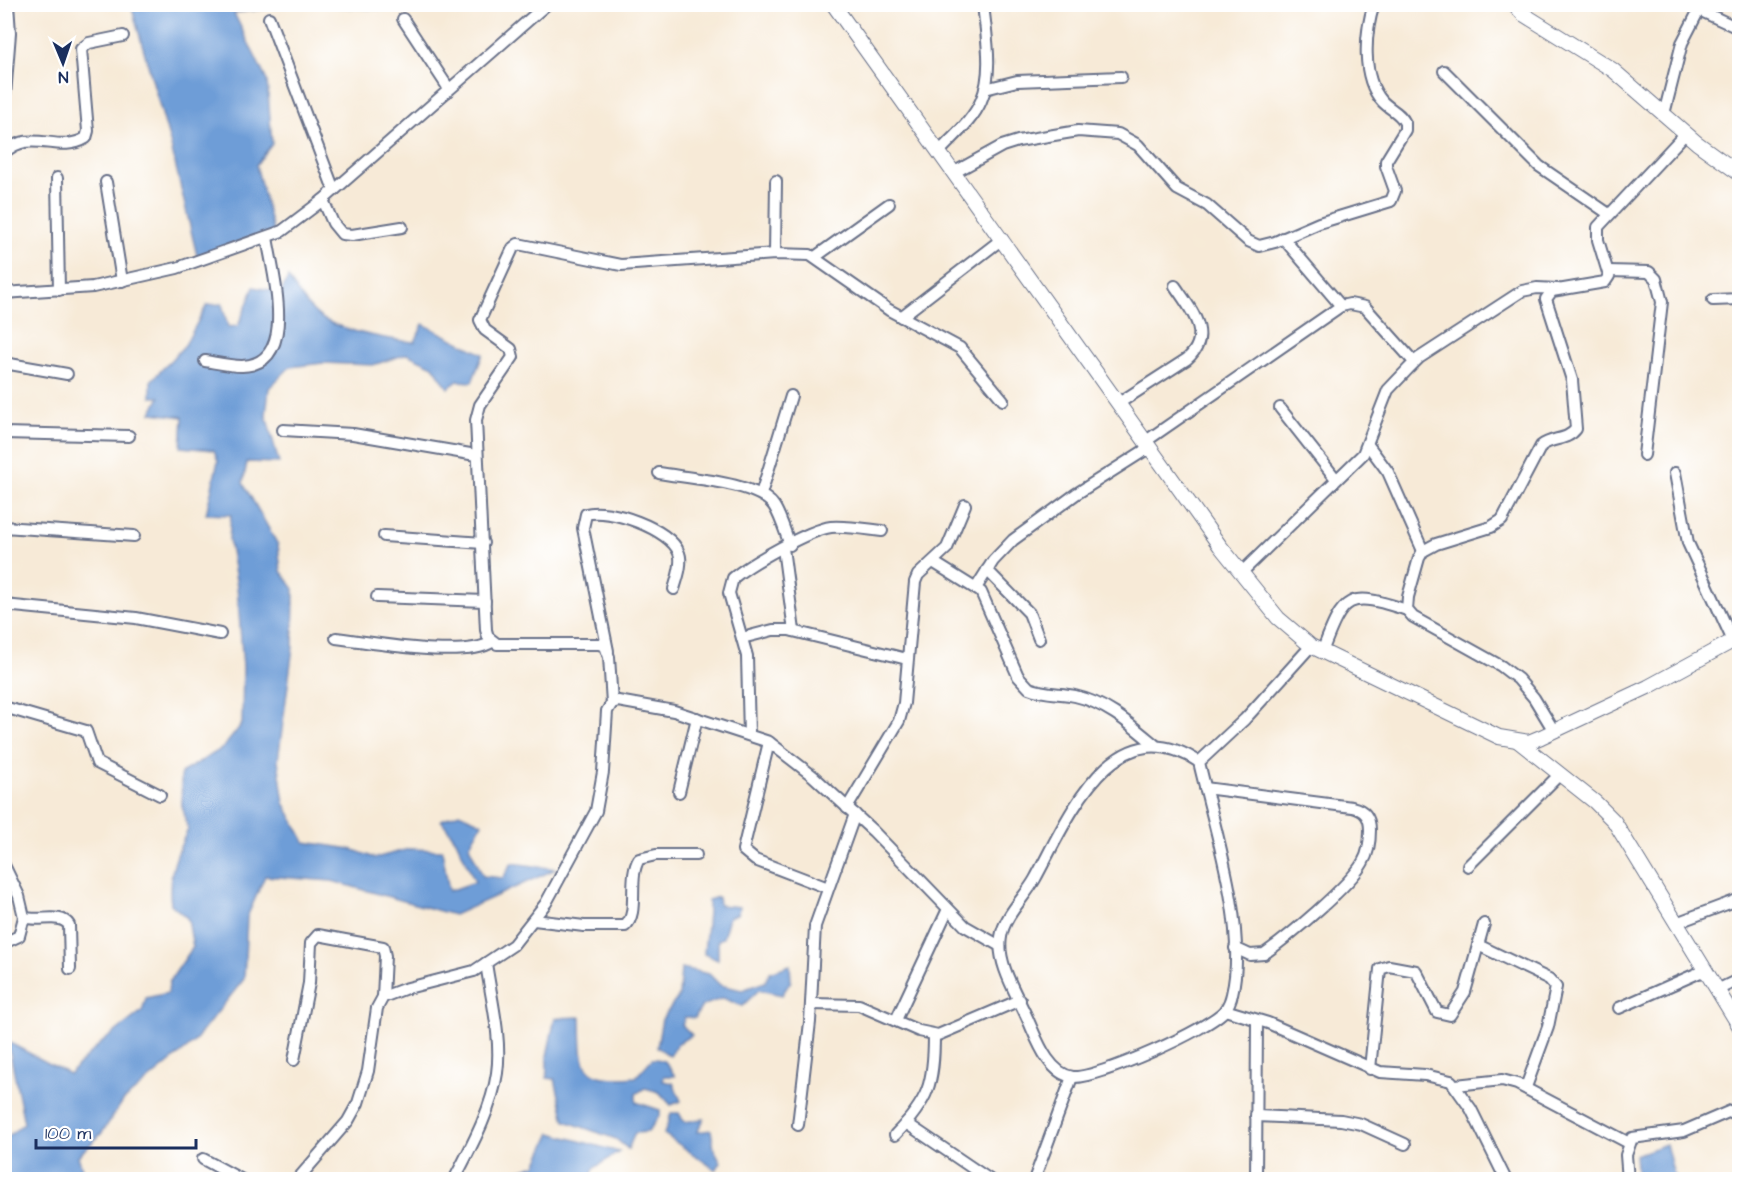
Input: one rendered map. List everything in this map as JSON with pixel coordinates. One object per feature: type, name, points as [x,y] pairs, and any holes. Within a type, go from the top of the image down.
[{"type":"street","points":[[4,108],[8,4]]},
{"type":"street","points":[[4,293],[93,287],[122,281],[177,268],[282,231],[323,200],[547,4]]},
{"type":"street","points":[[833,4],[1241,573],[1278,618],[1316,649],[1499,737],[1518,741],[1529,742],[1648,687],[1737,643],[1688,543],[1675,473]]},
{"type":"street","points":[[940,151],[972,116],[985,89],[987,60],[983,4]]},
{"type":"street","points":[[955,172],[1002,146],[1018,141],[1078,131],[1118,134],[1138,145],[1177,189],[1207,205],[1252,244],[1259,246],[1328,219],[1391,201],[1395,197],[1394,187],[1386,166],[1405,130],[1406,123],[1398,112],[1384,103],[1377,94],[1370,73],[1365,44],[1374,4]]},
{"type":"street","points":[[1514,4],[1523,14],[1613,70],[1686,133],[1740,174]]},
{"type":"street","points":[[1664,114],[1683,43],[1701,7],[1740,29]]},
{"type":"street","points":[[269,18],[334,190]]},
{"type":"street","points":[[403,19],[449,89]]},
{"type":"street","points":[[4,153],[23,140],[72,143],[86,138],[88,131],[81,49],[89,43],[123,36]]},
{"type":"street","points":[[1444,71],[1539,166],[1609,214]]},
{"type":"street","points":[[985,89],[1017,81],[1121,77]]},
{"type":"street","points":[[1241,573],[1363,454],[1388,390],[1414,362],[1522,291],[1537,288],[1559,289],[1599,285],[1609,276],[1597,233],[1598,227],[1686,133]]},
{"type":"street","points":[[57,178],[59,290]]},
{"type":"street","points":[[775,254],[776,181]]},
{"type":"street","points":[[106,182],[122,281]]},
{"type":"street","points":[[323,200],[333,223],[342,234],[359,234],[402,227]]},
{"type":"street","points":[[815,257],[889,204]]},
{"type":"street","points":[[205,361],[243,366],[262,359],[275,345],[279,322],[267,237]]},
{"type":"street","points":[[1282,238],[1341,306]]},
{"type":"street","points":[[901,317],[1002,239]]},
{"type":"street","points":[[492,642],[486,630],[483,543],[476,455],[477,410],[511,361],[511,349],[485,330],[480,320],[513,248],[518,244],[621,265],[775,254],[802,253],[815,257],[901,317],[960,348],[1003,400]]},
{"type":"street","points":[[1608,271],[1649,272],[1660,288],[1659,326],[1644,455]]},
{"type":"street","points":[[1119,403],[1196,351],[1201,332],[1175,286]]},
{"type":"street","points":[[1407,610],[1408,597],[1419,558],[1423,552],[1436,544],[1496,525],[1506,515],[1541,446],[1551,439],[1569,436],[1576,429],[1572,380],[1547,304],[1549,294],[1559,289]]},
{"type":"street","points":[[1713,300],[1740,299]]},
{"type":"street","points":[[976,588],[1004,548],[1022,533],[1341,306],[1359,304],[1365,307],[1414,362]]},
{"type":"street","points":[[4,363],[67,375]]},
{"type":"street","points":[[761,494],[790,396]]},
{"type":"street","points":[[1280,408],[1336,479]]},
{"type":"street","points":[[283,430],[353,434],[476,455]]},
{"type":"street","points":[[4,433],[129,436]]},
{"type":"street","points":[[1368,445],[1388,472],[1423,552]]},
{"type":"street","points":[[659,473],[743,488],[761,494],[774,506],[786,546],[794,631]]},
{"type":"street","points":[[798,1125],[811,1004],[814,935],[851,811],[900,720],[904,703],[915,582],[918,575],[950,542],[965,505]]},
{"type":"street","points":[[612,704],[608,651],[583,528],[586,514],[591,512],[626,519],[667,537],[675,544],[681,558],[674,589]]},
{"type":"street","points":[[4,527],[134,536]]},
{"type":"street","points":[[749,735],[747,656],[729,593],[729,584],[740,572],[820,530],[831,527],[882,531]]},
{"type":"street","points":[[384,537],[483,543]]},
{"type":"street","points":[[933,562],[976,588],[986,601],[1023,684],[1037,691],[1073,696],[1102,705],[1155,745]]},
{"type":"street","points":[[987,570],[1029,613],[1039,639]]},
{"type":"street","points":[[377,597],[485,601]]},
{"type":"street","points":[[1199,762],[1316,649],[1344,605],[1352,600],[1377,601],[1407,610],[1413,617],[1501,666],[1518,679],[1534,698],[1554,731]]},
{"type":"street","points":[[4,605],[136,618],[220,634]]},
{"type":"street","points":[[742,638],[773,630],[794,631],[907,658]]},
{"type":"street","points":[[336,638],[445,649],[476,648],[492,642],[599,644],[608,651]]},
{"type":"street","points":[[383,998],[404,989],[458,977],[486,963],[513,945],[534,920],[571,861],[596,812],[603,772],[607,711],[612,704],[618,701],[697,718],[769,742],[851,811],[948,909],[976,934],[1000,946]]},
{"type":"street","points":[[4,707],[86,731],[97,763],[160,795]]},
{"type":"street","points":[[680,792],[697,718]]},
{"type":"street","points":[[1518,741],[1595,802],[1614,821],[1740,1027]]},
{"type":"street","points":[[769,742],[743,850],[755,860],[828,888]]},
{"type":"street","points":[[1155,745],[1175,749],[1199,762],[1223,860],[1234,928],[1232,996],[1225,1010],[1197,1029],[1121,1065],[1072,1077],[1062,1073],[1046,1055],[1003,962],[1000,946],[1006,923],[1033,882],[1091,781],[1124,753],[1155,745]]},
{"type":"street","points":[[1468,866],[1560,774]]},
{"type":"street","points":[[1205,788],[1352,807],[1364,812],[1369,819],[1370,842],[1364,861],[1340,889],[1264,954],[1250,955],[1234,948]]},
{"type":"street","points":[[534,920],[584,926],[625,926],[632,916],[633,873],[639,859],[656,855],[696,855]]},
{"type":"street","points":[[4,865],[19,896],[24,917],[19,936],[4,943]]},
{"type":"street","points":[[1676,923],[1740,898]]},
{"type":"street","points":[[896,1020],[948,909]]},
{"type":"street","points":[[24,917],[66,921],[70,933],[70,969]]},
{"type":"street","points":[[1370,1069],[1380,969],[1389,966],[1416,971],[1437,1012],[1450,1015],[1465,992],[1484,924]]},
{"type":"street","points":[[294,1060],[309,983],[311,943],[318,935],[383,947],[385,956],[383,998],[377,1008],[368,1071],[358,1103],[348,1121],[297,1179]]},
{"type":"street","points":[[1478,945],[1549,979],[1556,987],[1548,1027],[1526,1087]]},
{"type":"street","points":[[454,1179],[493,1093],[497,1072],[496,1036],[486,963]]},
{"type":"street","points":[[1619,1008],[1705,970]]},
{"type":"street","points":[[1717,990],[1740,979]]},
{"type":"street","points":[[811,1004],[859,1005],[919,1031],[934,1035],[953,1030],[1020,1000]]},
{"type":"street","points":[[1225,1010],[1257,1020],[1370,1069],[1391,1074],[1437,1077],[1456,1084],[1502,1080],[1526,1087],[1629,1143]]},
{"type":"street","points":[[1256,1179],[1257,1020]]},
{"type":"street","points":[[895,1135],[916,1113],[928,1092],[933,1073],[934,1035]]},
{"type":"street","points":[[1034,1179],[1072,1077]]},
{"type":"street","points":[[1456,1084],[1506,1179]]},
{"type":"street","points":[[1628,1179],[1626,1155],[1629,1143],[1636,1137],[1684,1131],[1740,1107]]},
{"type":"street","points":[[1256,1116],[1341,1120],[1367,1126],[1405,1144]]},
{"type":"street","points":[[906,1123],[990,1179]]},
{"type":"street","points":[[203,1159],[242,1179]]},
{"type":"water","points":[[458,4],[457,7],[422,12],[311,5]]},
{"type":"water","points":[[131,5],[296,5],[234,13],[267,81],[272,144],[256,165],[274,234],[198,260],[170,142]]},
{"type":"water","points":[[288,278],[314,312],[334,324],[369,335],[415,342],[423,324],[483,354],[472,382],[458,381],[448,388],[433,366],[407,354],[373,365],[323,363],[290,367],[269,388],[266,415],[279,463],[247,462],[243,483],[278,545],[281,571],[294,589],[293,647],[278,760],[284,803],[305,842],[351,849],[375,858],[409,849],[442,850],[449,891],[475,882],[456,840],[441,820],[459,813],[482,823],[469,846],[483,876],[503,878],[512,863],[556,869],[454,915],[332,881],[265,876],[247,917],[244,979],[193,1043],[123,1101],[101,1134],[78,1156],[85,1179],[5,1180],[5,1139],[24,1123],[8,1042],[69,1074],[101,1043],[142,1011],[146,998],[168,993],[169,982],[193,947],[188,919],[171,904],[170,894],[174,865],[188,829],[182,806],[181,773],[223,748],[242,724],[243,667],[237,586],[229,539],[231,515],[206,514],[218,461],[214,450],[181,447],[183,417],[151,413],[160,397],[151,397],[151,381],[185,345],[207,305],[222,304],[228,327],[238,326],[254,287],[281,292]]},
{"type":"water","points":[[718,897],[719,905],[740,907],[737,914],[729,917],[723,938],[718,940],[718,960],[704,954],[708,900]]},
{"type":"water","points":[[790,965],[791,981],[782,995],[759,990],[742,1006],[723,998],[702,1006],[695,1018],[685,1017],[682,1025],[692,1035],[678,1043],[670,1056],[657,1047],[662,1019],[679,996],[681,968],[709,974],[720,985],[742,990],[765,982],[770,972]]},
{"type":"water","points":[[581,1017],[584,1059],[587,1068],[593,1073],[603,1077],[636,1077],[652,1059],[657,1059],[666,1063],[675,1076],[664,1076],[663,1081],[673,1083],[681,1101],[671,1105],[659,1092],[645,1088],[636,1094],[636,1102],[660,1110],[660,1115],[648,1132],[635,1133],[628,1149],[616,1139],[565,1121],[555,1079],[547,1078],[547,1056],[555,1018]]},
{"type":"water","points":[[671,1113],[679,1113],[684,1122],[704,1119],[697,1132],[711,1130],[714,1149],[721,1162],[716,1170],[664,1134]]},
{"type":"water","points":[[551,1133],[619,1152],[594,1168],[590,1179],[505,1179],[505,1175],[536,1165]]},
{"type":"water","points":[[1666,1144],[1675,1179],[1637,1179],[1635,1155]]}]
